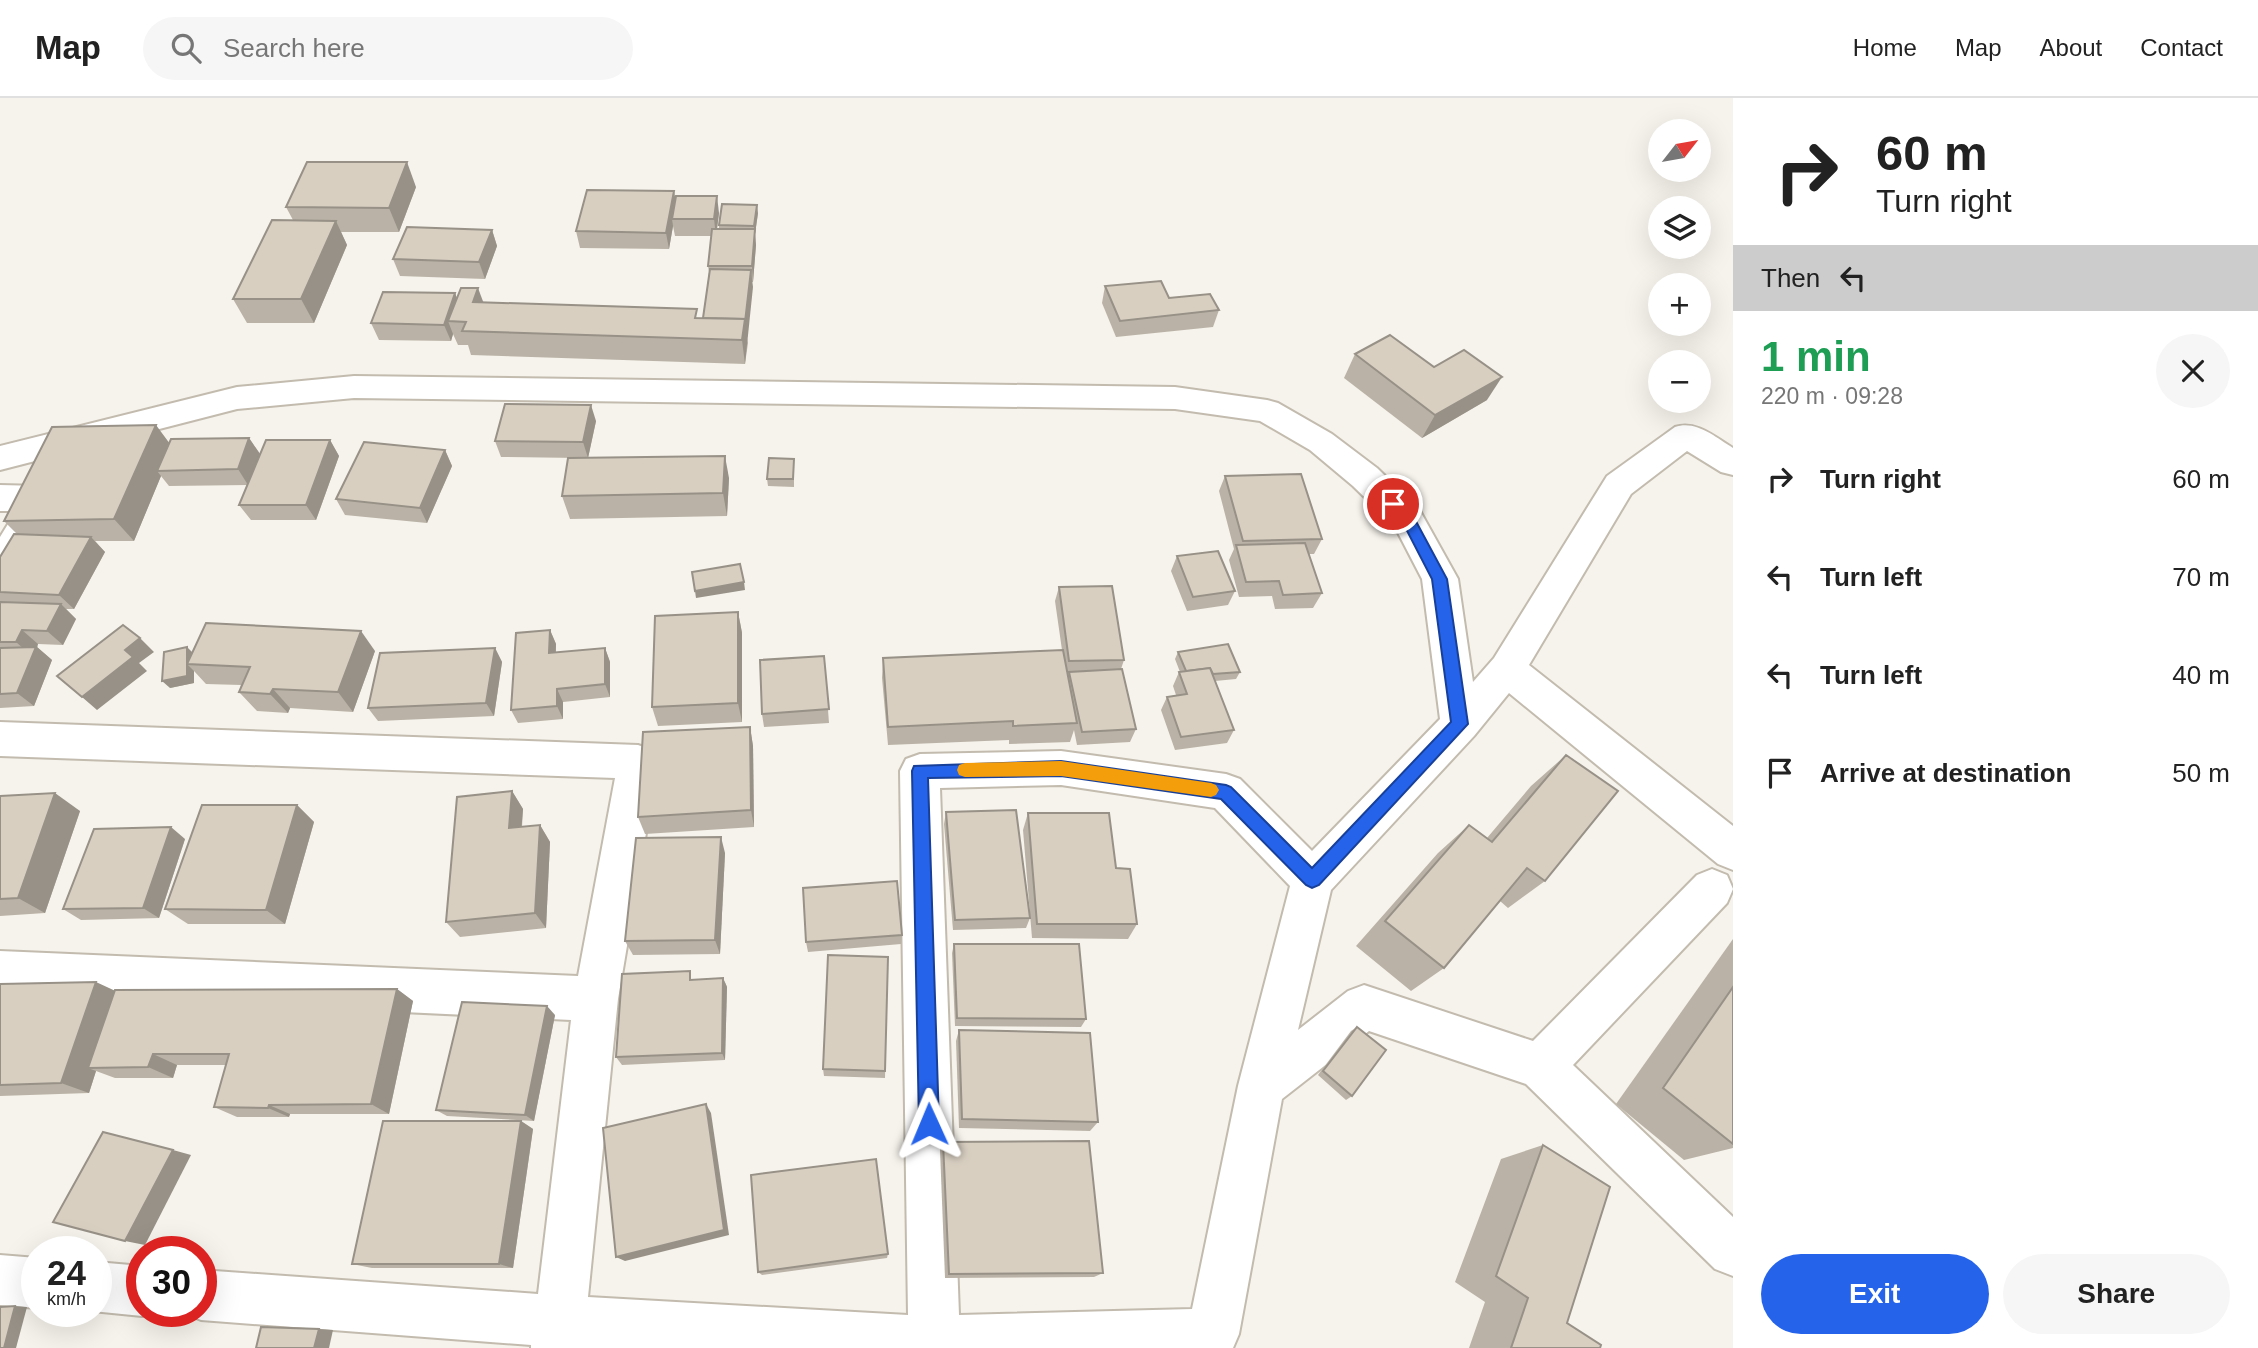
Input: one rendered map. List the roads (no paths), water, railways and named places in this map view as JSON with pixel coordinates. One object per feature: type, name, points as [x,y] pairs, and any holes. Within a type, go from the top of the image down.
[{"type":"street","points":[[0,458],[237,398],[354,387],[1175,398],[1267,411],[1321,442],[1364,477],[1407,518],[1440,579],[1460,724]]},
{"type":"street","points":[[217,1297],[559,1334],[934,1345],[1213,1341],[1261,1086],[1312,880],[1460,724],[1507,669],[1619,485],[1686,435],[1733,463]]},
{"type":"street","points":[[0,498],[41,499],[0,567]]},
{"type":"street","points":[[1507,669],[1733,851]]},
{"type":"street","points":[[0,739],[638,762],[596,999],[559,1334]]},
{"type":"street","points":[[934,1345],[920,771],[1061,768],[1226,792],[1312,880]]},
{"type":"street","points":[[1540,1066],[1712,889]]},
{"type":"street","points":[[0,972],[596,999]]},
{"type":"street","points":[[1261,1086],[1364,1007],[1540,1066],[1733,1251]]},
{"type":"street","points":[[0,1280],[21,1282]]}]
